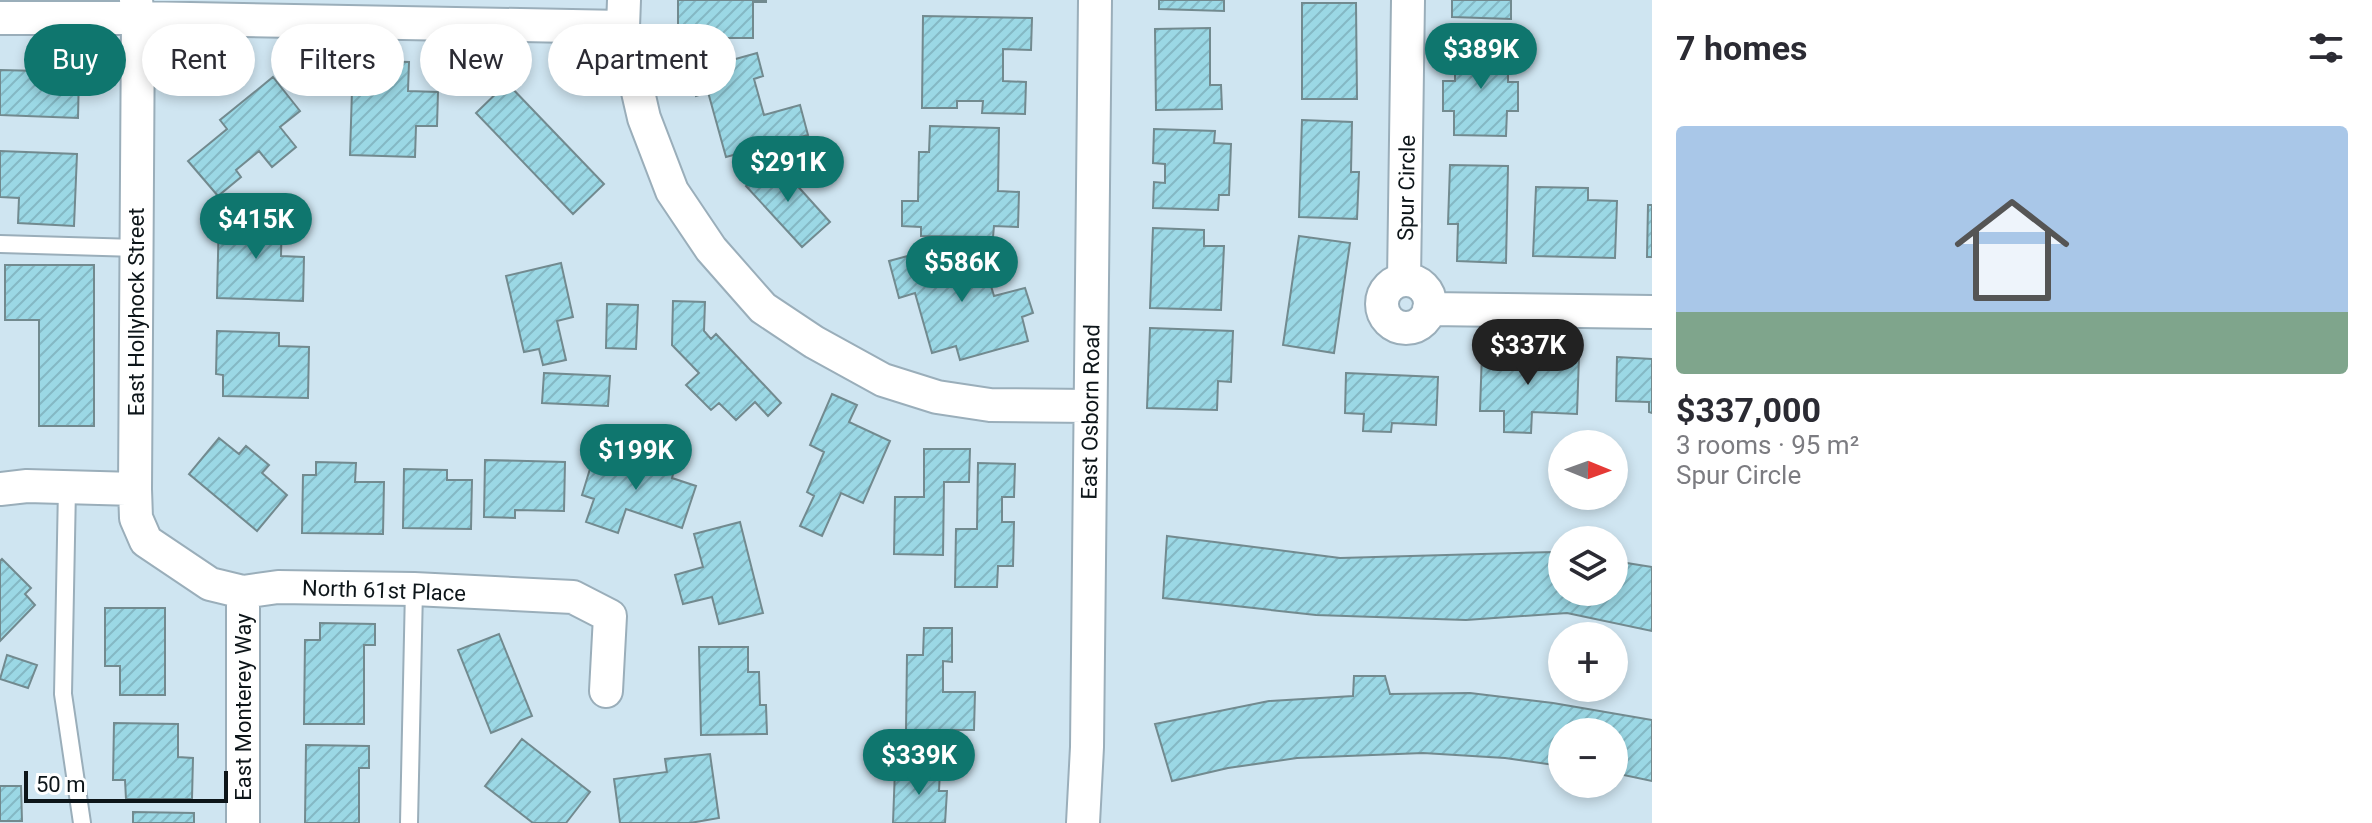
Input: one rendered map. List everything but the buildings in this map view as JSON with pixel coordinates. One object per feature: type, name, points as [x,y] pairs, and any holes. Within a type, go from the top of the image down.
[{"type":"street","name":"East Osborn Road","points":[[1083,823],[1087,747],[1095,0]]},
{"type":"street","name":"Spur Circle","points":[[1404,280],[1408,0]]},
{"type":"street","points":[[0,18],[137,9],[623,14],[644,118],[672,191],[711,249],[763,308],[814,342],[883,380],[924,393],[990,405],[1090,406]]},
{"type":"street","name":"East Hollyhock Street","points":[[135,489],[137,9]]},
{"type":"street","points":[[1404,280],[1416,282],[1426,290],[1429,309],[1420,325],[1408,329],[1395,327],[1385,318],[1381,306],[1383,294],[1391,284],[1404,280]]},
{"type":"street","points":[[1429,309],[1652,312]]},
{"type":"street","points":[[0,489],[27,486],[135,489]]},
{"type":"street","name":"North 61st Place","points":[[135,489],[136,518],[146,541],[210,584],[243,592],[278,587],[414,589],[573,597],[610,616],[606,691]]},
{"type":"street","name":"East Monterey Way","points":[[243,592],[243,823]]},
{"type":"lane","points":[[0,244],[137,248]]},
{"type":"lane","points":[[67,488],[63,694],[82,823]]},
{"type":"lane","points":[[409,823],[414,589]]}]
